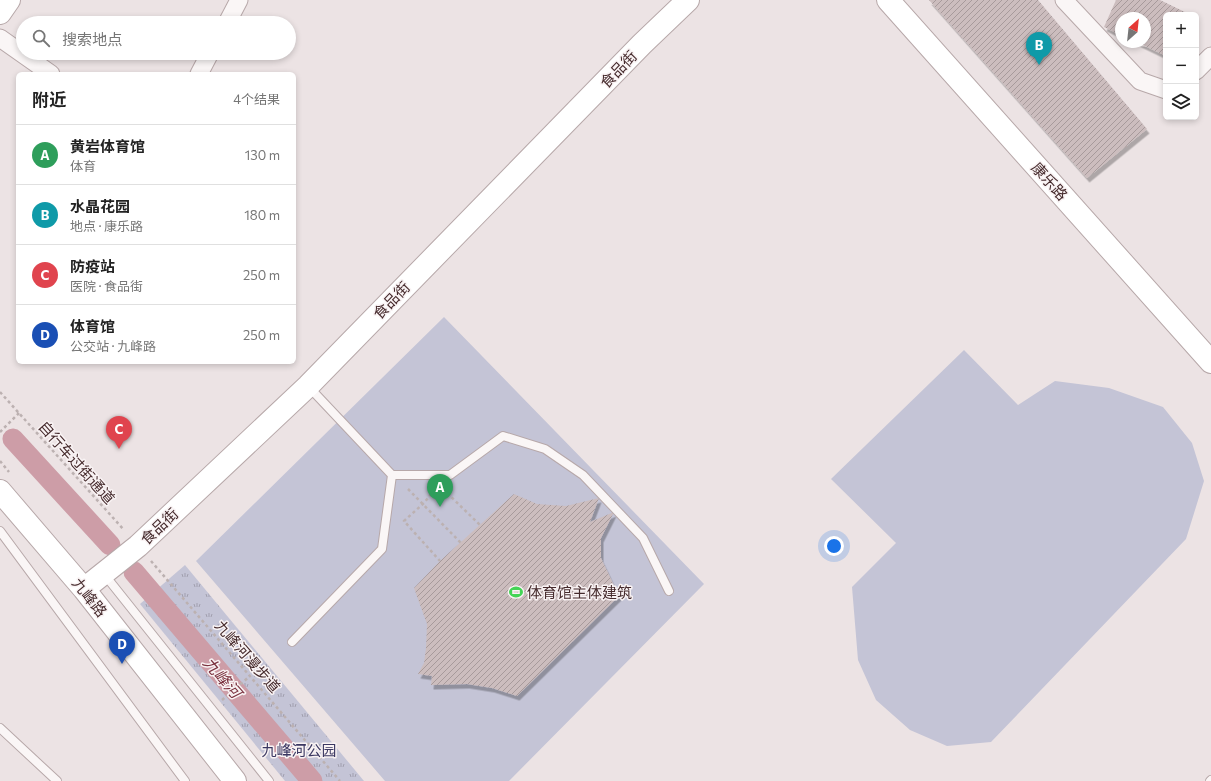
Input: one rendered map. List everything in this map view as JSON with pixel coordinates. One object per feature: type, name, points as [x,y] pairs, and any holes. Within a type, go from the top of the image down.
[{"type":"street","points":[[0,14],[9,0]]},
{"type":"street","points":[[231,16],[239,0]]},
{"type":"street","name":"食品街","points":[[84,589],[138,546],[308,386],[642,44],[688,0]]},
{"type":"street","name":"康乐路","points":[[888,0],[1211,362]]},
{"type":"street","points":[[1064,0],[1140,81],[1163,89]]},
{"type":"street","points":[[0,38],[16,49]]},
{"type":"street","points":[[1199,68],[1211,56]]},
{"type":"street","points":[[31,60],[48,72]]},
{"type":"street","points":[[200,72],[206,60]]},
{"type":"street","name":"九峰路","points":[[0,491],[84,589],[235,781]]},
{"type":"lane","points":[[308,386],[392,475],[450,475],[503,436],[545,449],[583,476],[643,538],[669,591]]},
{"type":"lane","points":[[292,642],[382,549],[392,475]]},
{"type":"lane","points":[[0,531],[185,781]]},
{"type":"lane","points":[[104,573],[269,781]]},
{"type":"lane","points":[[0,728],[57,781]]},
{"type":"path","name":"自行车过街通道","points":[[0,392],[138,546]]},
{"type":"path","points":[[0,432],[19,413]]},
{"type":"path","points":[[440,561],[404,521],[424,503],[439,485],[480,525]]},
{"type":"path","points":[[424,503],[461,543]]},
{"type":"path","name":"九峰河漫步道","points":[[138,546],[340,781]]},
{"type":"path","points":[[212,709],[250,676]]},
{"type":"green space","points":[[444,317],[704,584],[509,781],[385,781],[196,561]]},
{"type":"green space","points":[[964,350],[1018,405],[1055,381],[1109,388],[1163,407],[1192,443],[1204,481],[1186,539],[991,742],[947,746],[910,730],[876,700],[858,660],[852,587],[896,543],[831,479]]},
{"type":"green space","name":"九峰河公园","points":[[185,565],[364,781],[285,781],[140,604]]},
{"type":"building","points":[[929,0],[1038,0],[1147,129],[1087,178]]},
{"type":"building","points":[[1116,0],[1160,0],[1185,12],[1163,12],[1163,55],[1149,48],[1151,48],[1151,12],[1115,12],[1115,32],[1104,27]]},
{"type":"building","name":"体育馆主体建筑","points":[[514,494],[537,504],[566,506],[599,498],[590,522],[614,512],[601,538],[601,558],[619,596],[517,696],[492,688],[467,684],[431,685],[432,676],[418,674],[424,663],[427,624],[414,588],[440,561]]},
{"type":"waterway","name":"九峰河","points":[[13,439],[110,545]]},
{"type":"waterway","name":"九峰河","points":[[134,572],[312,781]]},
{"type":"place","name":"水晶花园","points":[[1039,65]]},
{"type":"place","name":"防疫站","points":[[119,449]]},
{"type":"place","name":"黄岩体育馆","points":[[440,507]]},
{"type":"place","name":"体育馆主体建筑","points":[[516,592]]},
{"type":"place","name":"体育馆","points":[[122,664]]}]
